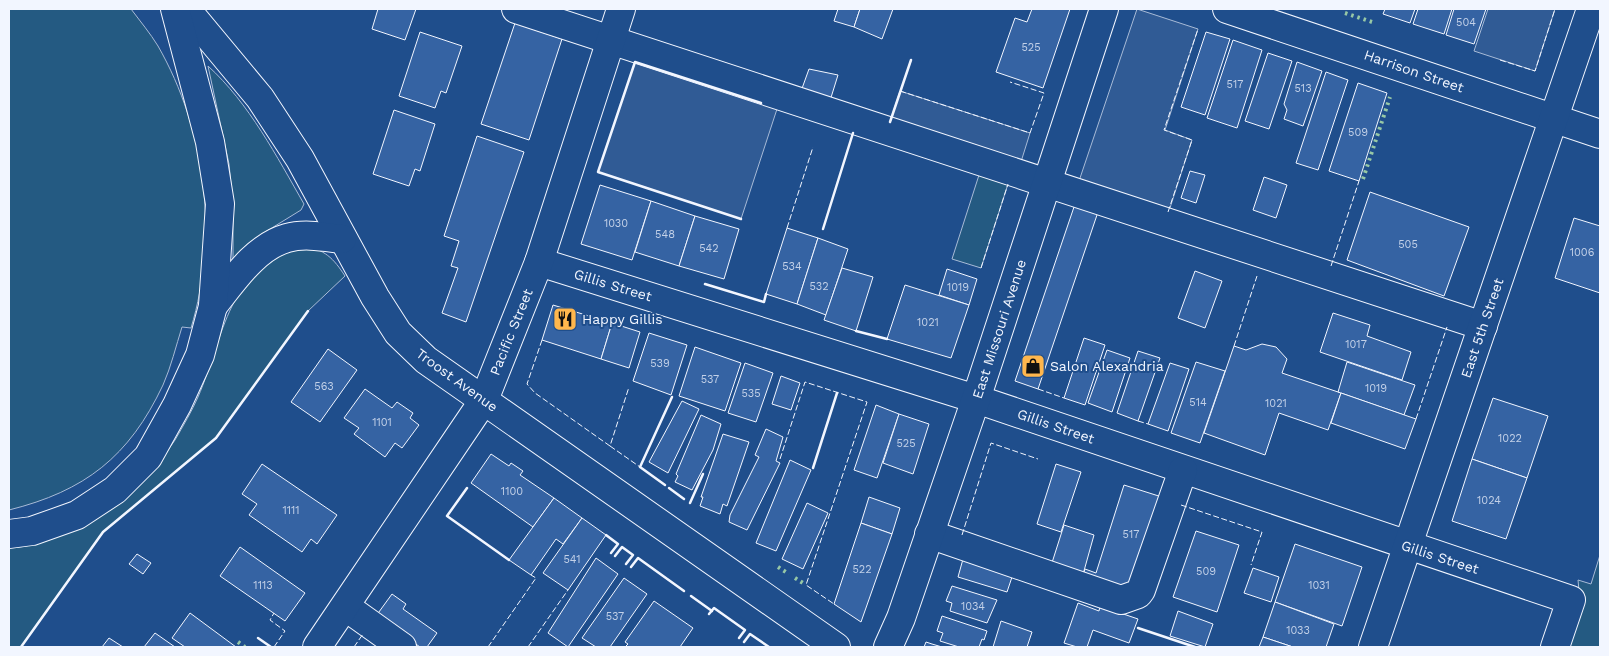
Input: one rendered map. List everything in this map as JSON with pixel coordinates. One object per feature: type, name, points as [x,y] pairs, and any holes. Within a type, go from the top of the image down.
[{"type":"main road","points":[[9,534],[32,531],[77,515],[115,490],[148,457],[177,405],[200,355],[213,306],[220,204],[210,142],[175,9]]},
{"type":"main road","name":"Troost Avenue","points":[[186,9],[260,98],[300,159],[342,238],[398,333],[426,360],[836,647]]},
{"type":"main road","points":[[516,9],[1483,326]]},
{"type":"main road","name":"Pacific Street","points":[[317,647],[346,607],[484,400],[539,262],[621,9]]},
{"type":"main road","name":"East Missouri Avenue","points":[[888,647],[901,618],[976,399],[1104,9]]},
{"type":"main road","name":"Harrison Street","points":[[1227,9],[1600,134]]},
{"type":"main road","name":"East 5th Street","points":[[1373,647],[1591,9]]},
{"type":"main road","points":[[213,306],[242,271],[264,249],[287,238],[314,236],[342,238]]},
{"type":"main road","name":"Gillis Street","points":[[539,262],[976,399],[1571,600],[1555,647]]},
{"type":"main road","points":[[929,534],[1121,600],[1127,600],[1141,590],[1183,470]]},
{"type":"main road","points":[[346,607],[402,647]]},
{"type":"shaded area","points":[[9,9],[131,9],[158,46],[174,78],[187,112],[197,148],[206,220],[200,293],[191,328],[182,327],[163,385],[150,410],[119,451],[102,467],[60,493],[9,510]]},
{"type":"shaded area","points":[[1137,9],[1198,29],[1165,130],[1192,140],[1168,214],[1078,184]]},
{"type":"shaded area","points":[[1488,9],[1555,9],[1535,71],[1474,51]]},
{"type":"shaded area","points":[[635,62],[777,109],[741,219],[598,172]]},
{"type":"shaded area","points":[[208,66],[237,97],[261,131],[304,204],[301,210],[262,234],[233,259],[233,204],[229,164]]},
{"type":"shaded area","points":[[900,91],[1030,133],[1020,165],[890,122]]},
{"type":"shaded area","points":[[979,175],[1008,184],[981,268],[952,259]]},
{"type":"shaded area","points":[[303,247],[323,252],[337,264],[345,276],[308,311],[216,438],[103,532],[21,647],[9,647],[9,548],[36,544],[74,529],[108,506],[152,468],[168,451],[193,408],[232,306],[244,286],[259,269],[278,256]]},
{"type":"shaded area","points":[[1600,555],[1600,647],[1566,647],[1580,601],[1578,580],[1591,584]]},
{"type":"building","points":[[378,9],[416,9],[405,40],[372,29]]},
{"type":"building","points":[[838,9],[860,9],[854,27],[834,21]]},
{"type":"building","points":[[860,9],[893,9],[882,39],[854,27]]},
{"type":"building","points":[[1032,9],[1070,9],[1043,88],[996,72],[1015,18],[1027,22]]},
{"type":"building","points":[[1385,9],[1415,9],[1410,23],[1383,14]]},
{"type":"building","points":[[1418,9],[1452,9],[1444,34],[1413,24]]},
{"type":"building","points":[[1454,9],[1486,9],[1474,44],[1446,35]]},
{"type":"building","points":[[515,23],[562,39],[529,140],[481,124]]},
{"type":"building","points":[[420,32],[462,46],[446,93],[441,91],[435,108],[399,96]]},
{"type":"building","points":[[1206,32],[1230,39],[1205,115],[1181,107]]},
{"type":"building","points":[[1233,40],[1262,50],[1237,128],[1207,118]]},
{"type":"building","points":[[1268,53],[1292,61],[1269,129],[1245,121]]},
{"type":"building","points":[[1297,62],[1322,71],[1303,126],[1284,119],[1287,110],[1284,104]]},
{"type":"building","points":[[809,69],[838,75],[829,104],[800,94]]},
{"type":"building","points":[[1326,72],[1348,80],[1318,170],[1296,163]]},
{"type":"building","points":[[1358,83],[1387,93],[1359,181],[1329,171]]},
{"type":"building","points":[[394,110],[435,124],[420,171],[415,169],[409,186],[373,174]]},
{"type":"building","points":[[477,136],[524,152],[466,322],[442,313],[458,268],[451,266],[459,241],[444,236]]},
{"type":"building","points":[[1190,171],[1205,175],[1196,203],[1181,198]]},
{"type":"building","points":[[1264,177],[1287,185],[1276,218],[1253,210]]},
{"type":"building","points":[[600,185],[651,201],[632,260],[581,244]]},
{"type":"building","points":[[1370,192],[1469,227],[1444,296],[1347,260]]},
{"type":"building","points":[[651,201],[695,216],[679,266],[635,252]]},
{"type":"building","points":[[1075,204],[1098,212],[1038,389],[1015,381]]},
{"type":"building","points":[[695,216],[739,229],[724,279],[679,266]]},
{"type":"building","points":[[1574,218],[1600,226],[1600,293],[1555,278]]},
{"type":"building","points":[[787,228],[818,238],[797,304],[766,294]]},
{"type":"building","points":[[818,238],[848,249],[826,315],[797,304]]},
{"type":"building","points":[[842,268],[873,277],[856,331],[824,320]]},
{"type":"building","points":[[947,269],[977,279],[969,305],[939,295]]},
{"type":"building","points":[[1195,271],[1222,281],[1205,328],[1178,318]]},
{"type":"building","points":[[905,285],[969,305],[951,358],[887,339]]},
{"type":"building","points":[[553,305],[612,323],[601,359],[542,340]]},
{"type":"building","points":[[1333,313],[1370,325],[1367,336],[1411,352],[1402,380],[1320,352]]},
{"type":"building","points":[[612,323],[640,332],[629,368],[601,359]]},
{"type":"building","points":[[649,333],[687,345],[671,395],[633,381]]},
{"type":"building","points":[[1084,338],[1105,345],[1085,405],[1064,398]]},
{"type":"building","points":[[1262,344],[1276,347],[1287,359],[1282,373],[1341,393],[1328,430],[1279,413],[1265,455],[1204,433],[1234,346],[1246,350]]},
{"type":"building","points":[[695,347],[741,363],[725,411],[679,396]]},
{"type":"building","points":[[328,349],[357,370],[320,422],[291,402]]},
{"type":"building","points":[[1107,350],[1130,358],[1112,412],[1088,403]]},
{"type":"building","points":[[1138,351],[1160,358],[1138,421],[1117,413]]},
{"type":"building","points":[[1196,362],[1225,371],[1200,443],[1171,433]]},
{"type":"building","points":[[1347,362],[1415,385],[1404,415],[1338,392]]},
{"type":"building","points":[[745,363],[773,373],[756,422],[728,413]]},
{"type":"building","points":[[1170,363],[1189,369],[1168,431],[1148,424]]},
{"type":"building","points":[[781,376],[800,383],[791,410],[772,404]]},
{"type":"building","points":[[365,389],[392,408],[397,402],[413,413],[410,418],[419,425],[402,448],[395,443],[385,457],[354,434],[359,428],[344,418]]},
{"type":"building","points":[[1341,393],[1416,419],[1405,449],[1331,423]]},
{"type":"building","points":[[1493,398],[1548,416],[1527,478],[1472,459]]},
{"type":"building","points":[[682,401],[699,409],[668,473],[649,462]]},
{"type":"building","points":[[876,405],[899,414],[877,478],[854,470]]},
{"type":"building","points":[[899,414],[929,424],[913,474],[883,463]]},
{"type":"building","points":[[701,415],[721,424],[713,450],[692,490],[675,482],[678,476],[676,474]]},
{"type":"building","points":[[766,429],[783,437],[776,461],[780,463],[747,530],[729,522],[730,515],[759,457],[755,455]]},
{"type":"building","points":[[723,434],[749,442],[727,506],[723,504],[720,514],[700,506],[703,497],[701,497]]},
{"type":"building","points":[[491,454],[509,466],[511,463],[523,471],[520,475],[554,498],[533,527],[471,483]]},
{"type":"building","points":[[1472,459],[1527,478],[1506,539],[1452,521]]},
{"type":"building","points":[[790,460],[811,470],[776,551],[756,543]]},
{"type":"building","points":[[262,464],[337,515],[317,544],[311,539],[302,552],[249,515],[257,504],[242,494]]},
{"type":"building","points":[[1056,464],[1081,472],[1061,532],[1037,524]]},
{"type":"building","points":[[1124,485],[1165,498],[1137,582],[1117,591],[1082,578],[1085,569],[1096,573]]},
{"type":"building","points":[[869,497],[900,508],[892,534],[861,523]]},
{"type":"building","points":[[554,498],[582,518],[563,544],[556,539],[531,575],[509,560]]},
{"type":"building","points":[[807,503],[828,513],[803,569],[782,559]]},
{"type":"building","points":[[582,518],[606,535],[568,590],[543,573]]},
{"type":"building","points":[[861,523],[892,534],[861,622],[834,604]]},
{"type":"building","points":[[1064,525],[1094,535],[1082,578],[1050,569]]},
{"type":"building","points":[[1196,531],[1239,545],[1217,612],[1173,597]]},
{"type":"building","points":[[1295,544],[1362,567],[1342,626],[1275,602]]},
{"type":"building","points":[[240,547],[305,593],[285,621],[220,576]]},
{"type":"building","points":[[137,554],[151,563],[143,574],[129,564]]},
{"type":"building","points":[[596,558],[618,574],[568,647],[548,633]]},
{"type":"building","points":[[963,559],[1013,574],[1007,592],[958,577]]},
{"type":"building","points":[[1253,568],[1279,577],[1271,602],[1244,593]]},
{"type":"building","points":[[624,578],[647,594],[610,647],[596,647],[582,638]]},
{"type":"building","points":[[952,586],[997,600],[987,623],[950,611],[952,603],[946,601]]},
{"type":"building","points":[[392,594],[406,604],[403,609],[437,633],[427,647],[420,647],[376,616]]},
{"type":"building","points":[[654,601],[693,628],[680,647],[625,647],[628,644],[625,642]]},
{"type":"building","points":[[1275,602],[1334,624],[1326,647],[1293,647],[1263,637]]},
{"type":"building","points":[[1078,603],[1099,611],[1100,606],[1138,619],[1129,643],[1093,630],[1087,647],[1077,647],[1064,643]]},
{"type":"building","points":[[1178,611],[1213,624],[1205,647],[1170,636]]},
{"type":"building","points":[[190,613],[236,647],[185,647],[172,638]]},
{"type":"building","points":[[942,616],[987,631],[984,640],[982,639],[979,647],[959,647],[940,641],[943,633],[937,631]]},
{"type":"building","points":[[1001,621],[1032,632],[1027,647],[993,647]]},
{"type":"building","points":[[155,633],[175,647],[144,647]]},
{"type":"building","points":[[1263,637],[1293,647],[1259,647]]},
{"type":"building","points":[[109,638],[123,647],[102,647]]},
{"type":"building","points":[[926,642],[932,644],[942,647],[924,647]]},
{"type":"hedge","points":[[1345,13],[1372,22]]},
{"type":"hedge","points":[[1363,179],[1390,97]]},
{"type":"hedge","points":[[778,567],[789,574]]},
{"type":"hedge","points":[[795,578],[803,583]]},
{"type":"hedge","points":[[238,642],[245,647]]},
{"type":"fence","points":[[1500,60],[1535,71],[1555,9]]},
{"type":"fence","points":[[1168,212],[1192,140],[1164,130],[1198,29]]},
{"type":"fence","points":[[900,91],[1030,133],[1044,93],[1010,82]]},
{"type":"fence","points":[[787,228],[813,147]]},
{"type":"fence","points":[[1331,266],[1359,181]]},
{"type":"fence","points":[[981,268],[1008,184]]},
{"type":"fence","points":[[1234,346],[1257,276]]},
{"type":"fence","points":[[1416,419],[1447,327]]},
{"type":"fence","points":[[542,340],[527,384],[535,393],[610,446],[629,387]]},
{"type":"fence","points":[[780,459],[805,382],[867,402],[806,585],[834,604]]},
{"type":"fence","points":[[1038,389],[1064,398]]},
{"type":"fence","points":[[1138,421],[1148,424]]},
{"type":"fence","points":[[962,535],[991,443],[1038,459]]},
{"type":"fence","points":[[610,446],[640,467]]},
{"type":"fence","points":[[1181,505],[1262,532],[1251,565]]},
{"type":"fence","points":[[488,647],[536,578],[531,575]]},
{"type":"fence","points":[[528,647],[568,590]]},
{"type":"fence","points":[[274,613],[270,620],[285,631],[274,647]]},
{"type":"fence","points":[[354,647],[363,634]]},
{"type":"wall","points":[[890,122],[911,60]]},
{"type":"wall","points":[[741,219],[598,172],[635,62],[761,103]]},
{"type":"wall","points":[[823,229],[853,133]]},
{"type":"wall","points":[[705,284],[764,302],[766,294]]},
{"type":"wall","points":[[21,647],[103,532],[216,438],[308,311]]},
{"type":"wall","points":[[856,331],[887,339]]},
{"type":"wall","points":[[813,468],[837,393]]},
{"type":"wall","points":[[665,485],[640,467],[672,397]]},
{"type":"wall","points":[[690,503],[703,474]]},
{"type":"wall","points":[[467,488],[447,516],[509,560]]},
{"type":"wall","points":[[669,488],[684,499]]},
{"type":"wall","points":[[606,535],[618,544],[611,553]]},
{"type":"wall","points":[[615,556],[622,547],[633,555],[626,564]]},
{"type":"wall","points":[[631,567],[638,558],[684,591]]},
{"type":"wall","points":[[691,596],[712,611]]},
{"type":"wall","points":[[709,614],[714,608],[745,630],[739,638]]},
{"type":"wall","points":[[1138,628],[1195,647]]},
{"type":"wall","points":[[744,642],[750,634],[769,647]]},
{"type":"wall","points":[[258,638],[271,647]]},
{"type":"place","name":"Happy Gillis","points":[[565,319]]},
{"type":"place","name":"Salon Alexandria","points":[[1033,366]]}]
